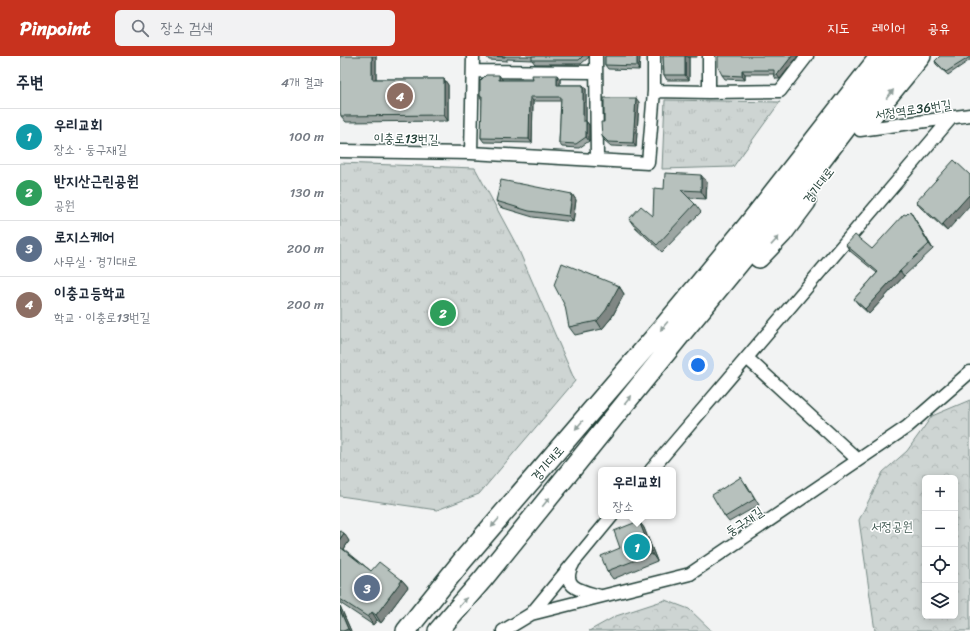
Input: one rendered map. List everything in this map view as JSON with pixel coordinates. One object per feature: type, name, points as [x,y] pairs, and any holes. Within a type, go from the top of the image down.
[{"type":"main road","name":"경기대로","points":[[689,296],[707,257],[740,217],[864,56]]},
{"type":"main road","name":"경기대로","points":[[406,631],[463,560],[747,226],[880,56]]},
{"type":"main road","name":"경기대로","points":[[438,631],[483,579],[792,199],[901,56]]},
{"type":"main road","name":"경기대로","points":[[706,305],[752,266],[782,234],[860,130],[921,56]]},
{"type":"street","points":[[471,153],[473,56]]},
{"type":"street","points":[[596,56],[597,159]]},
{"type":"street","name":"이충로13번길","points":[[340,151],[471,153],[648,163],[654,91],[654,56]]},
{"type":"street","points":[[709,56],[709,92]]},
{"type":"street","points":[[654,91],[780,91],[807,56]]},
{"type":"street","points":[[473,71],[596,72]]},
{"type":"street","name":"서정역로36번길","points":[[860,130],[952,118],[970,114]]},
{"type":"street","points":[[654,467],[952,118]]},
{"type":"street","points":[[747,358],[857,460]]},
{"type":"street","name":"둥구재길","points":[[503,631],[531,614],[690,574],[907,427],[970,372]]},
{"type":"street","points":[[531,614],[609,519]]},
{"type":"street","points":[[579,555],[569,571],[570,582],[577,590],[601,596]]},
{"type":"green space","points":[[665,100],[780,102],[733,167],[662,169]]},
{"type":"green space","points":[[340,163],[475,168],[517,246],[575,381],[479,494],[437,510],[340,496]]},
{"type":"green space","name":"서정공원","points":[[970,400],[970,631],[875,631],[859,520],[883,472],[907,451],[932,416]]},
{"type":"green space","points":[[665,600],[689,609],[712,631],[589,631],[616,616]]},
{"type":"building","points":[[340,56],[372,56],[372,79],[444,79],[444,115],[341,116]]},
{"type":"building","points":[[532,56],[583,56],[579,60],[532,60]]},
{"type":"building","points":[[605,56],[637,56],[637,66],[605,65]]},
{"type":"building","points":[[663,56],[685,56],[685,75],[664,75]]},
{"type":"building","points":[[718,56],[792,56],[777,75],[774,75],[774,70],[742,70],[742,76],[722,75],[718,67]]},
{"type":"building","points":[[940,56],[970,57],[946,72],[935,61]]},
{"type":"building","points":[[486,75],[499,75],[499,80],[533,80],[532,75],[557,75],[557,85],[583,85],[583,121],[586,121],[586,137],[576,144],[559,143],[561,97],[530,97],[529,139],[481,138],[482,96],[480,96],[480,81]]},
{"type":"building","points":[[604,98],[636,98],[633,143],[608,142],[602,136],[601,122],[604,122]]},
{"type":"building","points":[[954,160],[970,175],[970,194],[942,225],[916,202]]},
{"type":"building","points":[[665,173],[701,175],[701,191],[681,190],[695,204],[657,245],[629,219],[641,206],[653,216],[654,188],[664,189]]},
{"type":"building","points":[[501,180],[572,194],[569,216],[529,211],[496,201]]},
{"type":"building","points":[[910,211],[929,244],[900,271],[865,309],[854,299],[878,272],[846,245],[855,235],[872,249],[904,214],[906,215]]},
{"type":"building","points":[[562,263],[619,286],[606,310],[597,321],[569,327],[565,306],[554,285]]},
{"type":"building","points":[[741,477],[755,499],[725,517],[712,495]]},
{"type":"building","points":[[639,521],[652,554],[607,571],[601,556],[620,548],[614,531]]},
{"type":"building","points":[[340,531],[344,533],[340,539]]},
{"type":"building","points":[[340,547],[371,571],[379,562],[402,580],[376,615],[372,612],[368,617],[340,599]]},
{"type":"building","points":[[340,610],[348,629],[343,631],[340,631]]},
{"type":"place","name":"이충고등학교","points":[[400,96]]},
{"type":"place","name":"반지산근린공원","points":[[443,313]]},
{"type":"place","name":"우리교회","points":[[637,547]]},
{"type":"place","name":"로지스케어","points":[[367,588]]}]
